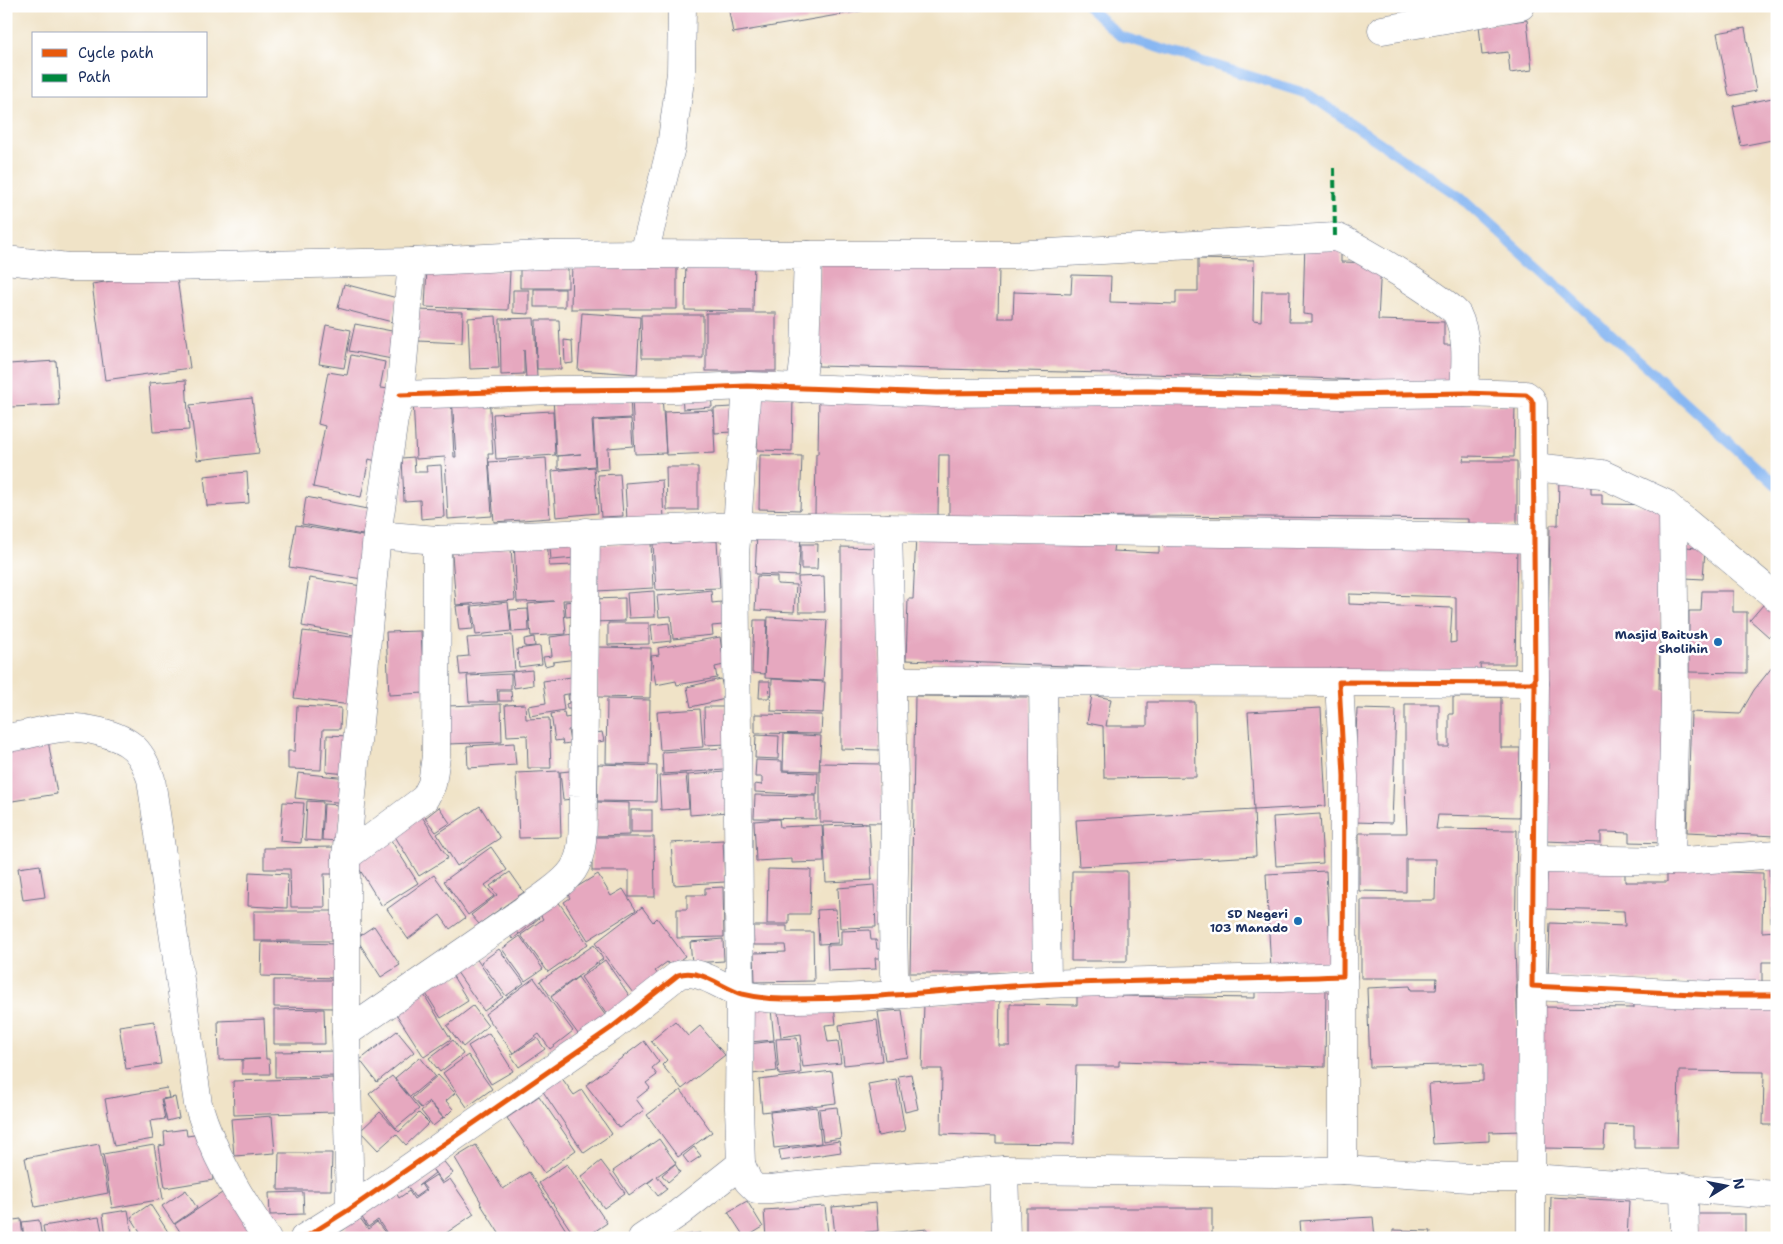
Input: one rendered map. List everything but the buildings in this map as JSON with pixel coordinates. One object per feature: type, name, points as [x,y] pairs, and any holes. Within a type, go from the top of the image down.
[{"type":"street","points":[[644,254],[671,147],[681,73],[682,6]]},
{"type":"street","points":[[1382,30],[1521,6]]},
{"type":"street","points":[[6,260],[68,267],[166,267],[412,262],[541,255],[1013,255],[1335,237],[1343,239],[1382,262],[1456,312],[1463,332],[1466,361],[1464,393]]},
{"type":"street","points":[[801,388],[805,353],[808,255]]},
{"type":"street","points":[[350,1208],[346,1033],[346,857],[377,535],[394,419],[400,395],[412,262]]},
{"type":"street","points":[[400,395],[747,386],[937,393],[1147,391],[1339,395],[1464,393],[1526,395],[1533,403],[1535,684],[1531,1238]]},
{"type":"street","points":[[747,386],[735,564],[740,993],[739,1108],[741,1164],[748,1181],[752,1185],[756,1188],[770,1189],[846,1181],[1004,1170],[1276,1173],[1343,1170],[1469,1178],[1532,1178],[1777,1195]]},
{"type":"street","points":[[1533,467],[1602,474],[1664,503],[1777,598]]},
{"type":"street","points":[[1671,861],[1675,700],[1673,511]]},
{"type":"street","points":[[377,535],[437,540],[737,526],[1533,539]]},
{"type":"street","points":[[888,528],[894,740],[894,973],[899,994]]},
{"type":"street","points":[[346,1033],[551,891],[574,869],[582,837],[586,532]]},
{"type":"street","points":[[346,857],[426,798],[432,784],[436,756],[437,540]]},
{"type":"street","points":[[892,681],[1535,684]]},
{"type":"street","points":[[1043,682],[1047,984]]},
{"type":"street","points":[[1339,682],[1344,776],[1343,1170]]},
{"type":"street","points":[[6,738],[60,728],[93,729],[116,738],[133,748],[144,761],[152,779],[198,1104],[212,1145],[228,1178],[267,1238]]},
{"type":"street","points":[[1533,859],[1671,861],[1777,854]]},
{"type":"street","points":[[304,1238],[611,1028],[678,976],[688,973],[740,993],[781,1000],[1047,984],[1343,976]]},
{"type":"street","points":[[1532,986],[1714,995],[1777,995]]},
{"type":"street","points":[[642,1238],[679,1213],[741,1164]]},
{"type":"street","points":[[1004,1170],[1006,1238]]},
{"type":"street","points":[[1684,1188],[1685,1238]]},
{"type":"waterway","points":[[1087,6],[1120,36],[1308,94],[1460,197],[1777,486]]},
{"type":"marked path","points":[[1334,168],[1335,237]]},
{"type":"cycle path","points":[[400,395],[747,386],[937,393],[1147,391],[1339,395],[1464,393],[1526,395],[1533,403],[1535,683],[1532,986],[1714,995],[1777,995]]},
{"type":"cycle path","points":[[304,1238],[350,1209],[611,1028],[678,975],[694,974],[710,979],[742,994],[762,998],[783,999],[849,998],[1047,984],[1343,976],[1344,776],[1339,682],[1535,683]]},
{"type":"place","name":"Masjid Baitush Sholihin","points":[[1718,642]]},
{"type":"place","name":"SD Negeri 103 Manado","points":[[1298,921]]}]
